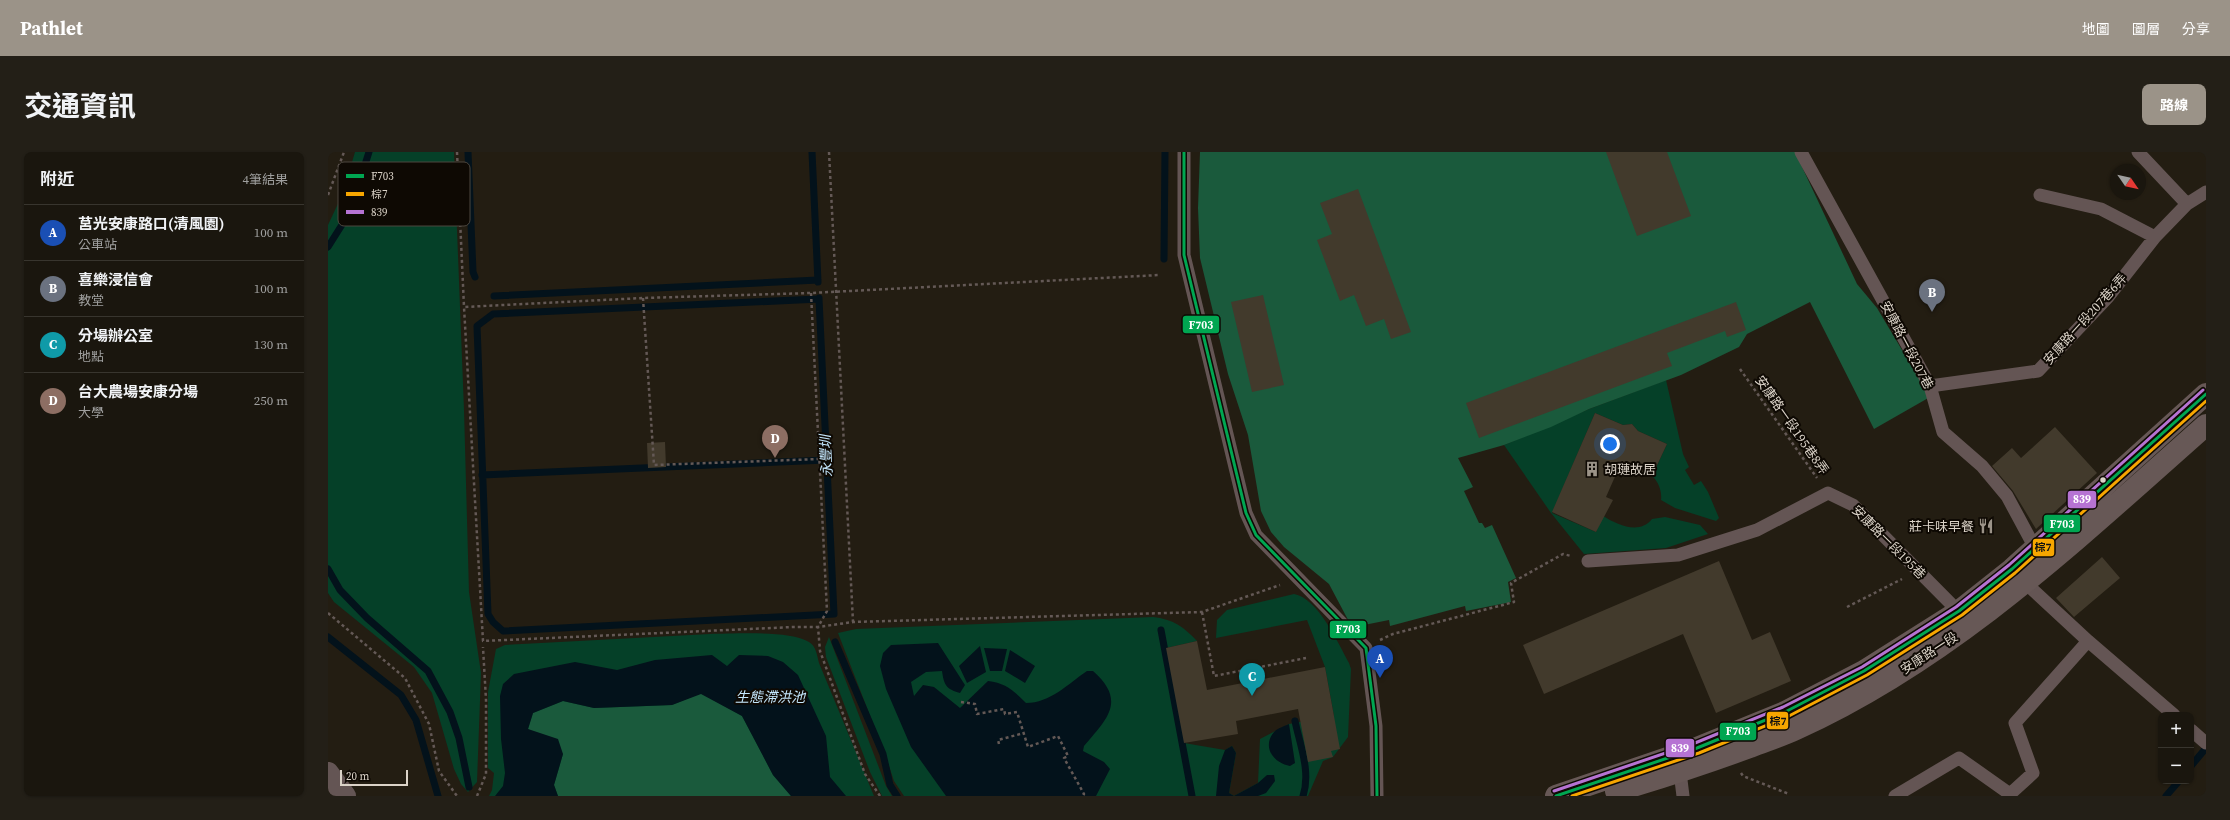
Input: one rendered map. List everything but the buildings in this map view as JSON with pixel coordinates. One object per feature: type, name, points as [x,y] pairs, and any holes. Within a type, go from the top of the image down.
[{"type":"main road","name":"安康路一段","points":[[2019,576],[2035,548],[2206,394]]},
{"type":"main road","name":"安康路一段","points":[[1601,796],[1680,772],[1796,730],[1869,692],[2019,576],[2206,425]]},
{"type":"main road","name":"安康路一段","points":[[1556,796],[1697,748],[1785,712],[1964,618]]},
{"type":"street","points":[[328,774],[346,796]]},
{"type":"lane","points":[[1184,152],[1184,256],[1246,513],[1256,535],[1366,648],[1376,726],[1377,796]]},
{"type":"lane","name":"安康路一段207巷","points":[[1800,152],[1930,386],[1943,432],[1982,466],[2007,496],[2035,548]]},
{"type":"lane","points":[[2138,152],[2187,204]]},
{"type":"lane","name":"安康路一段207巷6弄","points":[[1930,386],[2038,371],[2108,297],[2156,237],[2187,204],[2206,192]]},
{"type":"lane","points":[[2040,195],[2101,209],[2156,237]]},
{"type":"lane","points":[[1588,561],[1678,555],[1757,530],[1828,493]]},
{"type":"lane","name":"安康路一段195巷","points":[[1828,493],[1853,505],[1964,618]]},
{"type":"lane","points":[[2019,576],[2088,641],[2171,712]]},
{"type":"lane","points":[[1895,796],[1959,758],[2010,795],[2033,773],[2015,723],[2088,641]]},
{"type":"lane","points":[[2194,733],[2205,742]]},
{"type":"lane","points":[[1680,772],[1683,796]]},
{"type":"path","points":[[340,162],[344,152]]},
{"type":"path","points":[[457,152],[457,162]]},
{"type":"path","points":[[829,152],[853,622]]},
{"type":"path","points":[[328,195],[338,168]]},
{"type":"path","points":[[460,226],[483,641],[794,626],[818,627],[853,622],[1202,612],[1297,578]]},
{"type":"path","points":[[464,307],[643,298],[811,293],[1160,275]]},
{"type":"path","points":[[811,293],[827,611],[818,627],[820,652],[862,767],[880,796]]},
{"type":"path","points":[[643,298],[654,465],[819,459]]},
{"type":"path","name":"安康路一段195巷8弄","points":[[1740,368],[1828,493]]},
{"type":"path","points":[[1393,634],[1514,602],[1511,583],[1563,554],[1588,561]]},
{"type":"path","points":[[1847,607],[1919,571]]},
{"type":"path","points":[[1202,612],[1214,676],[1306,658]]},
{"type":"path","points":[[328,613],[404,678],[428,724],[439,771],[457,796]]},
{"type":"path","points":[[477,796],[486,774],[486,700],[482,647]]},
{"type":"path","points":[[960,702],[975,704],[977,714],[1004,709],[1005,714],[1017,712],[1028,747],[1058,736],[1068,756],[1064,758],[1084,794],[1083,796]]},
{"type":"path","points":[[999,744],[998,740],[1024,733]]},
{"type":"path","points":[[1727,755],[1743,776],[1789,794]]},
{"type":"green space","points":[[355,152],[454,152],[454,162],[352,162]]},
{"type":"green space","points":[[1200,152],[1795,152],[1857,284],[1877,308],[1930,397],[1874,429],[1810,302],[1747,334],[1739,347],[1681,375],[1589,409],[1551,427],[1504,445],[1458,458],[1473,487],[1464,491],[1479,523],[1482,523],[1485,528],[1492,525],[1516,578],[1508,582],[1511,602],[1466,611],[1465,606],[1390,626],[1389,620],[1359,626],[1360,632],[1355,633],[1329,584],[1284,547],[1271,532],[1261,511],[1248,435],[1228,374],[1200,258],[1198,208]]},
{"type":"green space","points":[[338,204],[338,226],[457,226],[469,592],[481,673],[477,782],[468,792],[461,784],[454,769],[432,693],[414,667],[334,602],[328,593],[328,225]]},
{"type":"green space","points":[[1666,380],[1683,454],[1689,467],[1685,470],[1694,485],[1701,481],[1708,492],[1719,518],[1716,521],[1675,508],[1661,500],[1660,487],[1652,476],[1667,444],[1638,431],[1632,424],[1623,425],[1595,413],[1552,513],[1596,532],[1603,516],[1615,523],[1628,527],[1641,527],[1652,519],[1665,517],[1700,525],[1708,534],[1666,548],[1584,554],[1551,513],[1504,445],[1589,409]]},
{"type":"green space","points":[[1294,594],[1303,597],[1319,612],[1333,633],[1349,663],[1351,669],[1348,737],[1333,757],[1323,761],[1308,796],[1234,796],[1258,783],[1260,739],[1289,724],[1334,716],[1325,667],[1307,620],[1216,638],[1217,620],[1227,610]]},
{"type":"green space","points":[[1153,617],[1178,624],[1197,641],[1166,648],[1184,743],[1225,750],[1232,746],[1236,753],[1229,793],[1234,796],[904,796],[894,781],[838,633],[856,629]]},
{"type":"green space","points":[[710,634],[775,634],[800,638],[809,642],[816,651],[819,663],[874,796],[489,796],[492,790],[494,773],[488,768],[488,692],[496,649],[505,645]]},
{"type":"green space","points":[[829,637],[886,786],[892,796],[882,796],[870,772],[826,657],[825,647]]},
{"type":"green space","points":[[701,693],[742,716],[773,775],[791,796],[558,796],[554,785],[563,754],[528,729],[533,713],[563,701],[594,708],[672,705]]},
{"type":"water","points":[[938,643],[965,685],[960,693],[946,686],[942,671],[926,672],[911,682],[914,696],[923,685],[934,687],[960,708],[988,681],[1009,688],[1026,703],[1043,700],[1066,687],[1087,671],[1093,671],[1103,682],[1109,692],[1111,701],[1110,710],[1106,718],[1084,746],[1083,751],[1104,762],[1110,769],[1096,796],[946,796],[911,747],[886,689],[880,666],[883,653],[891,645]]},
{"type":"water","points":[[980,646],[986,672],[967,683],[959,666]]},
{"type":"water","points":[[984,648],[1007,649],[1002,671],[990,671]]},
{"type":"water","points":[[1010,650],[1035,666],[1025,683],[1005,671]]},
{"type":"water","name":"生態滯洪池","points":[[712,655],[727,666],[739,655],[768,656],[783,662],[798,675],[826,736],[830,777],[846,796],[791,796],[773,775],[742,716],[701,694],[672,705],[594,708],[563,701],[533,713],[528,729],[558,739],[563,754],[554,785],[558,796],[495,796],[503,786],[505,773],[501,739],[500,696],[503,684],[514,674],[575,662],[617,670],[655,660]]},
{"type":"water","points":[[1289,724],[1295,763],[1290,766],[1274,758],[1269,748],[1269,742],[1275,731]]},
{"type":"water","points":[[1232,746],[1236,753],[1229,793],[1234,796],[1216,796],[1219,766],[1225,750]]},
{"type":"water","points":[[1267,775],[1274,775],[1275,781],[1266,793],[1258,796],[1234,796],[1258,783]]},
{"type":"waterway","points":[[366,162],[369,152]]},
{"type":"waterway","points":[[468,152],[468,162]]},
{"type":"waterway","name":"永豐圳","points":[[812,152],[818,282]]},
{"type":"waterway","points":[[1164,259],[1165,152]]},
{"type":"waterway","points":[[470,200],[473,272],[475,277]]},
{"type":"waterway","points":[[328,247],[341,226]]},
{"type":"waterway","points":[[494,296],[818,280]]},
{"type":"waterway","points":[[819,298],[834,614],[503,631],[493,622],[488,614],[477,326],[493,314],[819,299]]},
{"type":"waterway","points":[[482,475],[826,460]]},
{"type":"waterway","points":[[328,569],[340,590],[367,618],[428,671],[450,712],[459,738],[469,787]]},
{"type":"waterway","points":[[1161,630],[1192,796]]},
{"type":"waterway","points":[[328,637],[401,695],[416,720],[438,796]]},
{"type":"waterway","name":"永豐圳","points":[[835,642],[883,754],[890,785],[897,796]]},
{"type":"waterway","points":[[1295,721],[1305,768],[1306,778],[1303,796]]},
{"type":"waterway","points":[[2194,762],[2206,748]]},
{"type":"waterway","points":[[2166,796],[2176,784]]},
{"type":"transit line","name":"F703","points":[[1184,152],[1184,255],[1246,513],[1256,535],[1366,648],[1376,726],[1377,796]]},
{"type":"transit line","name":"839","points":[[1554,791],[1695,743],[1783,707],[1862,667],[1956,607],[2009,565],[2203,390]]},
{"type":"transit line","name":"F703","points":[[1556,796],[1697,748],[1785,712],[1864,671],[1959,611],[2012,569],[2206,394]]},
{"type":"transit line","name":"棕7","points":[[1572,796],[1699,753],[1787,717],[1867,675],[1962,615],[2015,573],[2206,401]]},
{"type":"place","name":"喜樂浸信會","points":[[1932,312]]},
{"type":"place","name":"台大農場安康分場","points":[[775,458]]},
{"type":"place","name":"胡璉故居","points":[[1592,469]]},
{"type":"place","name":"莊卡味早餐","points":[[1986,526]]},
{"type":"place","name":"莒光安康路口(清風園)","points":[[1380,678]]},
{"type":"place","name":"分場辦公室","points":[[1252,696]]}]
